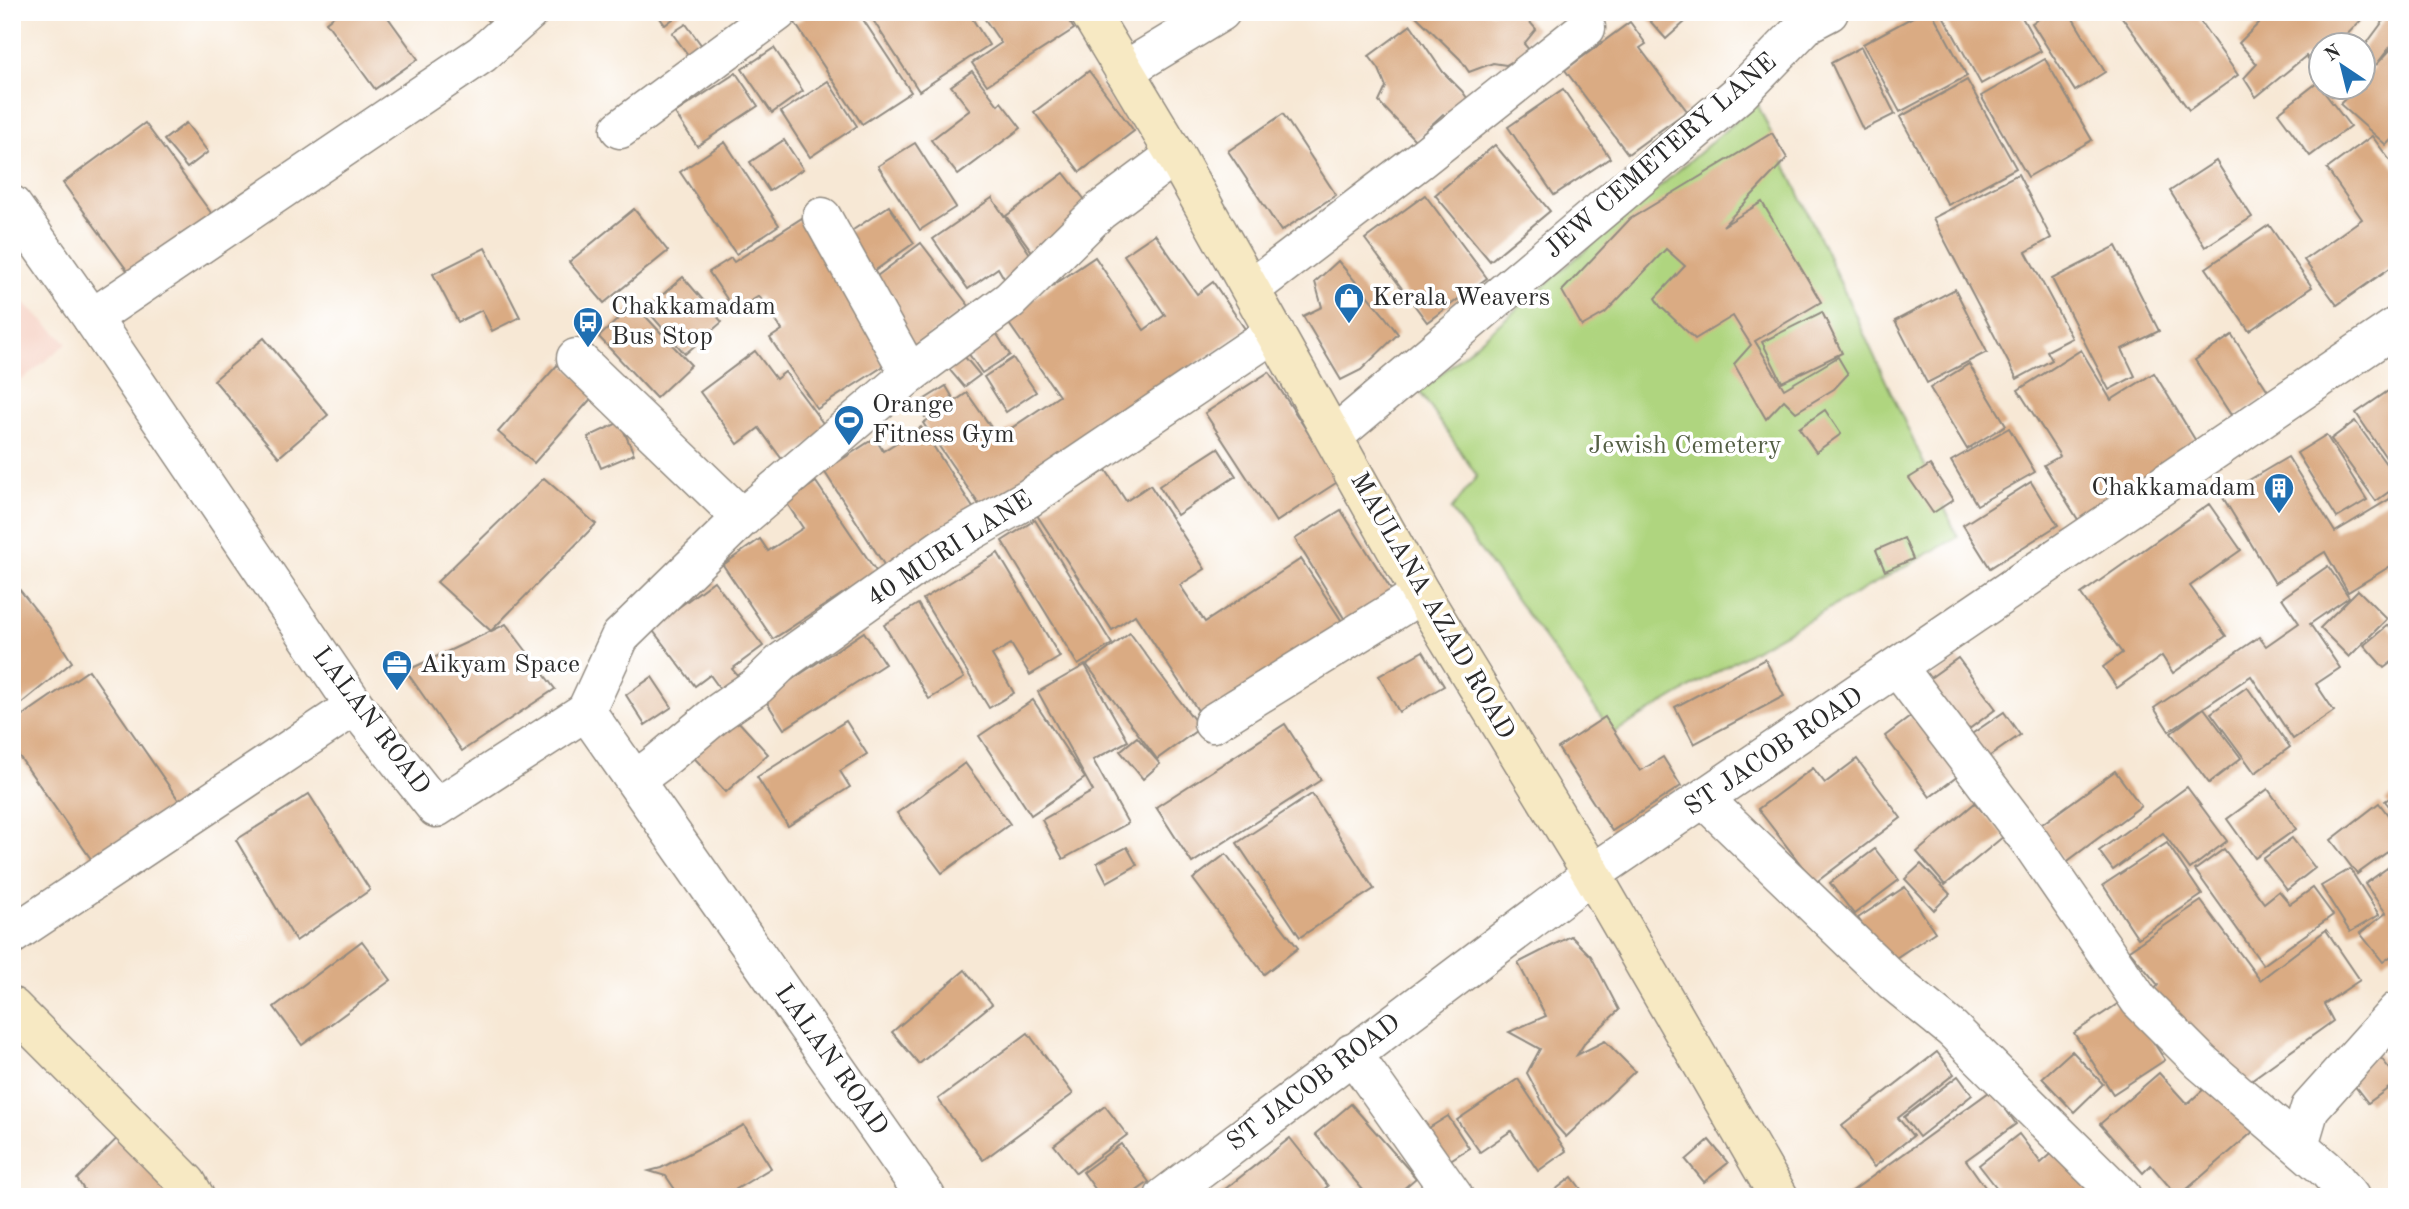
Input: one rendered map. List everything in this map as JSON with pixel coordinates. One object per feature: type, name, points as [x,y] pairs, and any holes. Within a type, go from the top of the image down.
[{"type":"main road","name":"MAULANA AZAD ROAD","points":[[1089,12],[1175,155],[1276,332],[1421,594],[1592,874],[1779,1197]]},
{"type":"main road","points":[[12,1007],[187,1183],[195,1197]]},
{"type":"street","points":[[92,318],[482,54],[529,12]]},
{"type":"street","points":[[620,130],[778,12]]},
{"type":"street","points":[[1124,71],[1221,12]]},
{"type":"street","name":"JEW CEMETERY LANE","points":[[1334,436],[1740,93],[1813,16]]},
{"type":"street","points":[[1251,289],[1420,160],[1586,28]]},
{"type":"street","points":[[586,711],[620,637],[742,518],[910,374],[1010,300],[1100,211],[1175,155]]},
{"type":"street","name":"LALAN ROAD","points":[[12,205],[92,318],[355,706],[436,808],[586,711],[926,1197]]},
{"type":"street","points":[[822,217],[910,374]]},
{"type":"street","name":"ST JACOB ROAD","points":[[1164,1197],[1592,874],[2397,326]]},
{"type":"street","name":"40 MURI LANE","points":[[635,780],[718,713],[757,686],[783,662],[924,561],[1029,498],[1276,332]]},
{"type":"street","points":[[576,358],[742,518]]},
{"type":"street","points":[[1213,723],[1421,594]]},
{"type":"street","points":[[1898,668],[2031,843],[2138,1000],[2201,1062],[2328,1171],[2350,1197]]},
{"type":"street","points":[[12,935],[355,706]]},
{"type":"street","points":[[1704,799],[1894,982],[1952,1029],[2122,1197]]},
{"type":"street","points":[[2299,1145],[2310,1108],[2397,1011]]},
{"type":"street","points":[[1352,1053],[1454,1197]]},
{"type":"shaded area","points":[[12,291],[67,343],[12,388]]},
{"type":"green space","name":"Jewish Cemetery","points":[[1757,103],[1958,537],[1761,646],[1613,733],[1451,510],[1477,476],[1420,392]]},
{"type":"building","points":[[339,12],[384,12],[418,59],[375,89],[326,22]]},
{"type":"building","points":[[481,12],[523,12],[497,33]]},
{"type":"building","points":[[656,12],[682,12],[665,25]]},
{"type":"building","points":[[813,12],[858,12],[911,92],[862,124],[795,23]]},
{"type":"building","points":[[968,12],[989,45],[919,91],[869,14]]},
{"type":"building","points":[[980,12],[1063,12],[1074,29],[987,85],[972,63],[1001,43]]},
{"type":"building","points":[[1162,12],[1206,12],[1175,32]]},
{"type":"building","points":[[1412,12],[1521,12],[1536,29],[1524,44],[1530,51],[1506,65],[1493,63],[1469,72],[1460,59]]},
{"type":"building","points":[[1642,12],[1696,12],[1666,39]]},
{"type":"building","points":[[1922,12],[1932,12],[1967,76],[1900,112],[1863,44]]},
{"type":"building","points":[[1941,12],[2019,12],[2041,51],[1981,84]]},
{"type":"building","points":[[2050,12],[2069,12],[2105,72],[2075,91],[2032,23]]},
{"type":"building","points":[[2210,12],[2199,20],[2238,75],[2189,110],[2119,13]]},
{"type":"building","points":[[2270,12],[2369,12],[2350,32],[2308,32],[2308,58],[2306,56],[2256,97],[2244,78],[2257,64],[2239,43]]},
{"type":"building","points":[[2390,12],[2397,12],[2397,38],[2378,62],[2378,32],[2375,32]]},
{"type":"building","points":[[1630,22],[1646,44],[1640,48],[1687,111],[1628,154],[1565,70]]},
{"type":"building","points":[[686,24],[710,57],[697,67],[672,33]]},
{"type":"building","points":[[1411,25],[1443,72],[1472,105],[1451,121],[1443,114],[1415,140],[1379,102],[1386,87],[1379,69],[1369,56]]},
{"type":"building","points":[[12,35],[19,45],[12,50]]},
{"type":"building","points":[[2397,43],[2397,134],[2386,145],[2340,104],[2378,102],[2378,63]]},
{"type":"building","points":[[1861,47],[1895,114],[1863,130],[1831,63]]},
{"type":"building","points":[[774,48],[803,91],[772,113],[742,69]]},
{"type":"building","points":[[2045,59],[2092,140],[2028,177],[1981,96]]},
{"type":"building","points":[[972,71],[998,105],[1001,102],[1021,128],[958,175],[931,140],[970,110],[951,86]]},
{"type":"building","points":[[1089,71],[1134,131],[1080,172],[1034,112]]},
{"type":"building","points":[[736,73],[758,106],[697,146],[675,113]]},
{"type":"building","points":[[1967,80],[2016,168],[1948,205],[1900,117]]},
{"type":"building","points":[[828,81],[857,126],[810,157],[781,112]]},
{"type":"building","points":[[1563,89],[1610,158],[1554,195],[1508,127]]},
{"type":"building","points":[[2308,90],[2308,102],[2332,102],[2350,126],[2310,156],[2278,113]]},
{"type":"building","points":[[1283,114],[1336,195],[1281,231],[1228,151]]},
{"type":"building","points":[[145,123],[217,221],[135,281],[63,183]]},
{"type":"building","points":[[186,123],[208,152],[187,168],[164,140]]},
{"type":"building","points":[[1772,133],[1787,158],[1723,226],[1762,202],[1821,302],[1755,341],[1784,389],[1838,357],[1848,374],[1834,389],[1796,412],[1784,400],[1766,419],[1734,364],[1751,345],[1733,316],[1695,339],[1655,298],[1685,266],[1666,249],[1605,313],[1582,326],[1562,291],[1630,219]]},
{"type":"building","points":[[2372,136],[2397,170],[2397,263],[2337,305],[2304,260],[2362,219],[2327,169]]},
{"type":"building","points":[[784,140],[803,169],[769,191],[750,162]]},
{"type":"building","points":[[725,142],[779,225],[736,254],[680,172]]},
{"type":"building","points":[[915,143],[956,207],[920,230],[878,166]]},
{"type":"building","points":[[1495,145],[1550,211],[1490,261],[1435,195]]},
{"type":"building","points":[[2216,161],[2252,217],[2205,247],[2170,191]]},
{"type":"building","points":[[1064,173],[1095,213],[1036,257],[1006,216]]},
{"type":"building","points":[[2018,174],[2051,238],[2026,252],[2072,338],[2047,351],[2052,360],[2017,379],[1933,218]]},
{"type":"building","points":[[1425,195],[1487,278],[1427,322],[1365,239]]},
{"type":"building","points":[[992,198],[1034,260],[1005,280],[998,268],[968,289],[933,239]]},
{"type":"building","points":[[889,206],[914,243],[870,274],[844,236]]},
{"type":"building","points":[[634,209],[668,251],[604,303],[569,262]]},
{"type":"building","points":[[802,218],[860,306],[890,362],[817,409],[770,338],[782,330],[759,296],[735,311],[709,272],[731,258],[734,262]]},
{"type":"building","points":[[2269,225],[2312,287],[2249,331],[2206,268]]},
{"type":"building","points":[[1155,234],[1197,294],[1213,282],[1245,329],[1173,379],[989,519],[923,423],[967,393],[998,437],[1059,396],[1005,318],[1095,257],[1144,330],[1165,315],[1124,255]]},
{"type":"building","points":[[921,243],[969,306],[913,348],[865,285]]},
{"type":"building","points":[[2116,246],[2159,331],[2122,349],[2135,376],[2109,390],[2052,279]]},
{"type":"building","points":[[485,248],[520,317],[492,331],[482,310],[458,322],[433,274]]},
{"type":"building","name":"Kerala Weavers","points":[[1338,261],[1398,334],[1361,370],[1341,380],[1303,316],[1322,307],[1315,282]]},
{"type":"building","points":[[683,277],[722,322],[685,354],[646,309]]},
{"type":"building","points":[[1955,289],[1987,352],[1927,383],[1895,321]]},
{"type":"building","points":[[634,304],[691,365],[656,398],[599,337]]},
{"type":"building","points":[[1822,312],[1842,353],[1782,382],[1762,342]]},
{"type":"building","points":[[993,328],[1010,355],[982,373],[964,347]]},
{"type":"building","points":[[2232,335],[2270,394],[2233,418],[2195,360]]},
{"type":"building","points":[[264,338],[328,415],[279,457],[214,380]]},
{"type":"building","points":[[2081,350],[2111,400],[2154,373],[2202,451],[2082,526],[2044,465],[2060,456],[2018,390]]},
{"type":"building","points":[[755,351],[776,379],[785,372],[828,430],[784,462],[759,428],[738,444],[700,392]]},
{"type":"building","points":[[964,356],[980,375],[964,387],[948,368]]},
{"type":"building","points":[[1013,358],[1036,392],[1006,412],[984,377]]},
{"type":"building","points":[[560,362],[596,393],[534,463],[498,432]]},
{"type":"building","points":[[1969,364],[2006,425],[1967,449],[1930,388]]},
{"type":"building","points":[[1269,372],[1339,481],[1276,522],[1205,413]]},
{"type":"building","points":[[2397,385],[2397,474],[2356,413]]},
{"type":"building","points":[[946,386],[953,398],[925,417],[917,404]]},
{"type":"building","points":[[1825,410],[1841,434],[1816,452],[1799,428]]},
{"type":"building","points":[[2355,421],[2397,479],[2397,486],[2376,501],[2331,439]]},
{"type":"building","points":[[620,422],[634,454],[601,468],[588,437]]},
{"type":"building","points":[[921,427],[981,520],[892,577],[824,471],[875,438],[883,451]]},
{"type":"building","points":[[2009,428],[2035,472],[1977,505],[1951,461]]},
{"type":"building","points":[[2326,435],[2367,500],[2337,518],[2297,453]]},
{"type":"building","points":[[1218,448],[1236,476],[1177,515],[1159,486]]},
{"type":"building","name":"Chakkamadam","points":[[2288,457],[2335,532],[2397,492],[2397,562],[2348,592],[2325,552],[2275,583],[2222,496]]},
{"type":"building","points":[[1930,465],[1953,500],[1933,513],[1909,478]]},
{"type":"building","points":[[1106,470],[1126,501],[1150,485],[1205,569],[1180,585],[1205,622],[1301,559],[1347,629],[1205,721],[1135,615],[1112,630],[1037,515]]},
{"type":"building","points":[[544,478],[596,524],[491,631],[437,582]]},
{"type":"building","points":[[816,482],[884,583],[850,605],[842,594],[773,639],[723,565],[760,539],[768,551],[803,528],[786,502]]},
{"type":"building","points":[[2031,482],[2058,525],[1990,568],[1963,525]]},
{"type":"building","points":[[2209,504],[2241,550],[2190,586],[2226,636],[2173,673],[2162,656],[2117,688],[2103,667],[2122,653],[2081,594]]},
{"type":"building","points":[[1341,510],[1394,594],[1347,623],[1295,539]]},
{"type":"building","points":[[1035,520],[1112,644],[1078,665],[1002,541]]},
{"type":"building","points":[[1904,538],[1913,559],[1885,571],[1876,550]]},
{"type":"building","points":[[998,553],[1060,657],[1030,675],[1011,644],[992,655],[1014,693],[989,708],[923,599]]},
{"type":"building","points":[[2328,566],[2349,597],[2310,624],[2340,668],[2316,684],[2334,711],[2293,739],[2251,676],[2169,731],[2154,708],[2259,637],[2266,646],[2299,623],[2282,598]]},
{"type":"building","points":[[12,580],[49,627],[72,662],[12,711]]},
{"type":"building","points":[[714,581],[763,646],[732,669],[744,683],[726,697],[710,675],[695,686],[651,628]]},
{"type":"building","points":[[2358,590],[2387,619],[2349,657],[2320,628]]},
{"type":"building","points":[[918,604],[964,678],[929,699],[884,625]]},
{"type":"building","points":[[506,624],[555,689],[462,751],[406,671]]},
{"type":"building","points":[[2388,625],[2397,636],[2397,658],[2384,668],[2364,645]]},
{"type":"building","points":[[864,632],[885,664],[784,729],[764,698]]},
{"type":"building","points":[[1130,633],[1200,728],[1157,759],[1087,665]]},
{"type":"building","points":[[1423,651],[1444,686],[1399,712],[1379,676]]},
{"type":"building","points":[[1958,658],[1996,709],[1957,738],[1919,686]]},
{"type":"building","points":[[1765,659],[1784,696],[1694,744],[1675,707]]},
{"type":"building","points":[[1085,665],[1128,741],[1093,760],[1128,823],[1063,859],[1042,820],[1093,791],[1038,692]]},
{"type":"building","points":[[89,670],[182,805],[96,866],[12,746],[12,723]]},
{"type":"building","points":[[652,677],[672,707],[645,725],[626,695]]},
{"type":"building","points":[[2247,687],[2290,747],[2255,773],[2211,713]]},
{"type":"building","points":[[1033,700],[1085,778],[1031,815],[979,736]]},
{"type":"building","points":[[1922,708],[1966,770],[1930,797],[1885,736]]},
{"type":"building","points":[[2204,708],[2241,758],[2209,783],[2171,733]]},
{"type":"building","points":[[727,709],[768,754],[726,792],[685,748]]},
{"type":"building","points":[[2004,712],[2020,735],[1977,765],[1960,742]]},
{"type":"building","points":[[1605,717],[1640,771],[1663,757],[1681,786],[1612,831],[1558,748]]},
{"type":"building","points":[[846,721],[867,754],[840,771],[850,787],[788,826],[757,777]]},
{"type":"building","points":[[1285,724],[1321,780],[1192,863],[1156,807]]},
{"type":"building","points":[[1137,737],[1160,764],[1143,779],[1120,751]]},
{"type":"building","points":[[1857,759],[1901,818],[1815,883],[1758,809],[1813,768],[1825,783]]},
{"type":"building","points":[[965,763],[1010,824],[942,873],[897,813]]},
{"type":"building","points":[[2115,771],[2141,806],[2065,863],[2038,827]]},
{"type":"building","points":[[2187,787],[2227,841],[2190,869],[2163,833],[2113,870],[2099,851]]},
{"type":"building","points":[[2268,789],[2296,829],[2255,858],[2227,819]]},
{"type":"building","points":[[2397,793],[2397,816],[2385,801]]},
{"type":"building","points":[[309,794],[370,890],[296,941],[236,840]]},
{"type":"building","points":[[1312,794],[1374,889],[1300,937],[1237,843]]},
{"type":"building","points":[[1975,803],[2004,836],[1945,885],[1917,852]]},
{"type":"building","points":[[2379,803],[2397,827],[2397,845],[2357,874],[2331,840]]},
{"type":"building","points":[[2292,838],[2315,868],[2287,890],[2263,859]]},
{"type":"building","points":[[2167,843],[2202,895],[2138,938],[2103,885]]},
{"type":"building","points":[[1127,847],[1137,865],[1107,882],[1097,863]]},
{"type":"building","points":[[1875,849],[1899,880],[1854,914],[1830,883]]},
{"type":"building","points":[[2224,849],[2264,903],[2279,891],[2290,904],[2313,888],[2333,915],[2263,965],[2195,870]]},
{"type":"building","points":[[1226,854],[1298,948],[1264,974],[1193,879]]},
{"type":"building","points":[[2397,861],[2397,952],[2383,962],[2360,933],[2386,913],[2365,884]]},
{"type":"building","points":[[1921,864],[1950,894],[1934,910],[1905,879]]},
{"type":"building","points":[[2350,869],[2379,915],[2350,932],[2321,886]]},
{"type":"building","points":[[1905,887],[1935,932],[1888,963],[1858,918]]},
{"type":"building","points":[[2201,901],[2260,980],[2326,930],[2360,980],[2324,1004],[2333,1021],[2244,1085],[2223,1054],[2214,1060],[2148,998],[2158,985],[2129,950]]},
{"type":"building","points":[[1571,936],[1591,956],[1619,1010],[1586,1041],[1577,1055],[1605,1041],[1635,1071],[1566,1137],[1555,1125],[1527,1073],[1540,1049],[1509,1032],[1546,1016],[1518,963]]},
{"type":"building","points":[[362,941],[391,980],[302,1045],[274,1007]]},
{"type":"building","points":[[965,970],[992,1004],[919,1064],[892,1032]]},
{"type":"building","points":[[2125,999],[2165,1060],[2113,1094],[2074,1033]]},
{"type":"building","points":[[1028,1033],[1073,1094],[983,1160],[938,1099]]},
{"type":"building","points":[[2072,1051],[2103,1084],[2074,1112],[2042,1078]]},
{"type":"building","points":[[1937,1052],[1954,1074],[1898,1118],[1913,1136],[1874,1167],[1842,1126]]},
{"type":"building","points":[[2377,1053],[2397,1078],[2397,1082],[2368,1103],[2347,1076]]},
{"type":"building","points":[[2159,1073],[2187,1104],[2213,1081],[2255,1130],[2178,1197],[2151,1165],[2143,1173],[2100,1124]]},
{"type":"building","points":[[1958,1076],[1972,1095],[1919,1137],[1904,1117]]},
{"type":"building","points":[[1518,1079],[1566,1151],[1538,1171],[1511,1131],[1480,1152],[1457,1120]]},
{"type":"building","points":[[1992,1090],[2016,1124],[1966,1160],[1992,1197],[1844,1197]]},
{"type":"building","points":[[1351,1104],[1416,1178],[1394,1197],[1369,1197],[1315,1134]]},
{"type":"building","points":[[1105,1106],[1127,1135],[1076,1173],[1054,1145]]},
{"type":"building","points":[[141,1114],[182,1179],[165,1197],[89,1197],[77,1179]]},
{"type":"building","points":[[1448,1116],[1469,1148],[1444,1164],[1424,1131]]},
{"type":"building","points":[[744,1125],[771,1168],[723,1197],[680,1197],[666,1176],[649,1171],[661,1168]]},
{"type":"building","points":[[2019,1134],[2041,1163],[2057,1149],[2094,1197],[2004,1197],[1979,1165]]},
{"type":"building","points":[[1290,1138],[1328,1186],[1314,1197],[1215,1197]]},
{"type":"building","points":[[1709,1140],[1728,1163],[1704,1182],[1686,1160]]},
{"type":"building","points":[[1121,1144],[1149,1182],[1128,1197],[1101,1197],[1083,1172]]},
{"type":"building","points":[[1572,1177],[1587,1197],[1546,1197]]},
{"type":"place","name":"Kerala Weavers","points":[[1349,325]]},
{"type":"place","name":"Chakkamadam Bus Stop","points":[[588,349]]},
{"type":"place","name":"Orange Fitness Gym","points":[[849,447]]},
{"type":"place","name":"Chakkamadam","points":[[2279,515]]},
{"type":"place","name":"Aikyam Space","points":[[397,692]]}]
